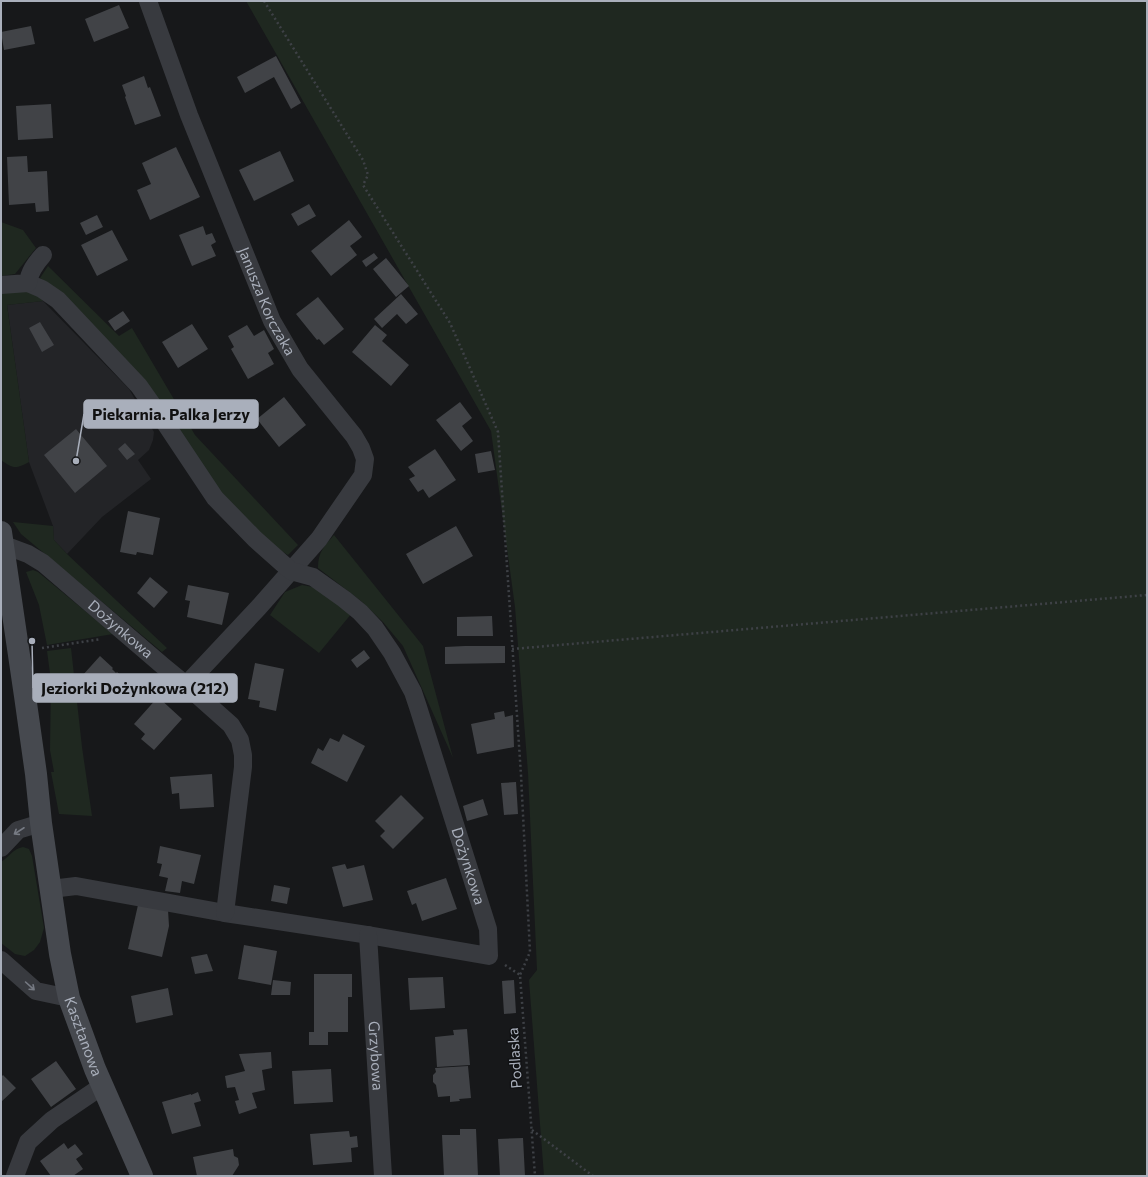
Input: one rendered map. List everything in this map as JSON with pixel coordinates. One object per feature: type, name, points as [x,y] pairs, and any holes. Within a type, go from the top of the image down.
[{"type":"street","name":"Janusza Korczaka","points":[[148,1],[189,115],[272,321],[300,369],[354,436],[365,459],[363,475],[320,539],[186,685]]},
{"type":"street","points":[[28,284],[29,274],[34,265],[43,255]]},
{"type":"street","points":[[1,285],[28,284],[42,289],[58,300],[139,386],[215,498],[255,539],[291,571]]},
{"type":"street","name":"Dożynkowa","points":[[2,538],[43,563],[231,725],[240,740],[243,755],[243,767],[225,912]]},
{"type":"street","name":"Kasztanowa","points":[[2,538],[60,954],[69,998],[84,1042],[102,1086],[142,1176]]},
{"type":"street","name":"Dożynkowa","points":[[291,571],[313,577],[360,612],[375,628],[392,653],[413,692],[488,929],[489,956]]},
{"type":"street","points":[[1,848],[18,830],[41,822]]},
{"type":"street","points":[[51,889],[76,886],[489,956]]},
{"type":"street","name":"Grzybowa","points":[[368,935],[383,1176]]},
{"type":"street","points":[[1,960],[36,991],[69,998]]},
{"type":"street","points":[[15,1176],[28,1142],[52,1120],[102,1086]]},
{"type":"path","points":[[264,1],[363,160],[368,175],[363,185],[450,323],[498,432],[521,775],[530,952],[520,975],[489,956]]},
{"type":"path","points":[[512,649],[1147,595]]},
{"type":"path","points":[[42,648],[128,636]]},
{"type":"path","name":"Podlaska","points":[[520,975],[535,1176]]},
{"type":"path","points":[[532,1130],[593,1176]]},
{"type":"shaded area","points":[[246,1],[1147,1],[1147,1176],[544,1176],[529,980],[537,970],[528,773],[515,607],[491,431]]},
{"type":"shaded area","points":[[1,222],[23,230],[36,248],[15,274],[1,276]]},
{"type":"shaded area","points":[[48,266],[119,336],[132,328],[195,435],[298,545],[288,555],[273,546],[226,498],[63,295],[40,278]]},
{"type":"shaded area","points":[[1,292],[34,292],[43,301],[7,305],[29,462],[18,467],[9,465],[1,460]]},
{"type":"shaded area","points":[[43,301],[129,389],[154,432],[149,450],[138,460],[151,479],[102,517],[67,554],[54,540],[53,526],[29,462],[7,305]]},
{"type":"shaded area","points":[[13,522],[53,526],[54,540],[67,554],[167,648],[162,652],[21,534]]},
{"type":"shaded area","points":[[334,535],[423,646],[453,758],[403,646],[383,622],[361,601],[318,568],[320,553]]},
{"type":"shaded area","points":[[33,570],[38,572],[113,634],[47,645],[39,605],[26,572]]},
{"type":"shaded area","points":[[302,585],[318,588],[352,613],[319,653],[270,615],[285,592]]},
{"type":"shaded area","points":[[71,648],[82,747],[92,816],[59,814],[51,772],[54,772],[50,750],[51,681],[47,651]]},
{"type":"shaded area","points":[[23,847],[29,849],[32,856],[44,928],[40,942],[34,950],[25,956],[15,954],[1,943],[1,862],[14,851]]},
{"type":"building","points":[[119,5],[129,28],[94,42],[85,19]]},
{"type":"building","points":[[31,26],[35,44],[4,50],[1,32]]},
{"type":"building","points":[[276,56],[301,103],[291,109],[274,77],[245,93],[237,77]]},
{"type":"building","points":[[144,76],[148,88],[150,87],[161,116],[135,125],[122,85]]},
{"type":"building","points":[[51,104],[53,138],[18,140],[16,106]]},
{"type":"building","points":[[176,147],[200,197],[150,220],[137,190],[151,184],[142,163]]},
{"type":"building","points":[[280,151],[294,181],[254,201],[239,170]]},
{"type":"building","points":[[27,156],[28,172],[47,171],[49,211],[36,212],[35,203],[9,205],[7,157]]},
{"type":"building","points":[[309,204],[316,216],[298,226],[291,214]]},
{"type":"building","points":[[97,215],[103,227],[86,235],[80,223]]},
{"type":"building","points":[[349,220],[362,237],[350,246],[357,255],[331,276],[311,251]]},
{"type":"building","points":[[203,226],[206,235],[212,233],[216,242],[211,245],[216,256],[192,266],[179,235]]},
{"type":"building","points":[[112,230],[128,260],[97,276],[81,245]]},
{"type":"building","points":[[374,253],[378,258],[366,267],[362,261]]},
{"type":"building","points":[[386,258],[409,286],[396,297],[373,269]]},
{"type":"building","points":[[401,294],[418,314],[406,324],[397,314],[382,328],[374,319]]},
{"type":"building","points":[[318,297],[344,329],[324,345],[319,339],[317,340],[296,314]]},
{"type":"building","points":[[123,311],[130,321],[115,331],[108,321]]},
{"type":"building","points":[[40,322],[54,345],[42,352],[29,328]]},
{"type":"building","points":[[192,324],[208,349],[178,368],[162,342]]},
{"type":"building","points":[[247,325],[254,336],[264,330],[274,349],[268,353],[274,364],[248,379],[231,349],[234,347],[228,336]]},
{"type":"building","points":[[375,325],[387,335],[382,341],[409,365],[391,386],[352,352]]},
{"type":"building","points":[[284,397],[306,425],[279,447],[257,419]]},
{"type":"building","points":[[460,402],[472,418],[462,426],[473,441],[461,451],[436,420]]},
{"type":"building","points":[[76,429],[107,466],[75,493],[44,455]]},
{"type":"building","points":[[125,443],[135,454],[127,460],[118,449]]},
{"type":"building","points":[[435,449],[456,480],[429,498],[423,489],[418,492],[409,479],[415,476],[408,467]]},
{"type":"building","points":[[491,451],[495,470],[478,473],[475,454]]},
{"type":"building","points":[[128,511],[160,518],[153,555],[137,552],[136,555],[120,552]]},
{"type":"building","points":[[456,526],[473,556],[423,584],[406,554]]},
{"type":"building","points":[[150,577],[168,592],[154,608],[137,593]]},
{"type":"building","points":[[188,585],[229,593],[222,625],[187,617],[190,601],[185,600]]},
{"type":"building","points":[[492,616],[493,636],[457,636],[457,617]]},
{"type":"building","points":[[505,646],[505,663],[445,664],[445,647]]},
{"type":"building","points":[[364,650],[370,658],[357,668],[351,660]]},
{"type":"building","points":[[100,656],[113,668],[112,669],[116,673],[117,672],[125,679],[108,698],[82,676]]},
{"type":"building","points":[[255,663],[284,669],[276,711],[259,707],[260,701],[248,699]]},
{"type":"building","points":[[158,697],[182,719],[154,750],[141,739],[145,734],[134,724]]},
{"type":"building","points":[[504,711],[505,717],[513,715],[514,747],[477,754],[471,724],[495,719],[494,713]]},
{"type":"building","points":[[343,734],[365,746],[347,782],[311,763],[318,748],[323,751],[330,738],[339,742]]},
{"type":"building","points":[[212,774],[214,807],[180,809],[179,793],[172,794],[170,777]]},
{"type":"building","points":[[516,782],[518,814],[504,815],[501,783]]},
{"type":"building","points":[[401,795],[424,818],[393,849],[380,836],[385,831],[375,821]]},
{"type":"building","points":[[483,799],[488,815],[467,821],[463,806]]},
{"type":"building","points":[[160,846],[201,855],[194,884],[182,881],[180,893],[165,891],[168,878],[159,876],[162,864],[157,863]]},
{"type":"building","points":[[345,864],[347,869],[364,865],[373,900],[343,907],[332,867]]},
{"type":"building","points":[[446,878],[457,909],[422,921],[416,903],[412,905],[407,891]]},
{"type":"building","points":[[274,885],[290,888],[287,904],[271,901]]},
{"type":"building","points":[[138,905],[168,910],[169,926],[162,957],[128,949]]},
{"type":"building","points":[[244,945],[277,951],[271,985],[238,979]]},
{"type":"building","points":[[207,954],[213,971],[195,974],[191,957]]},
{"type":"building","points":[[314,974],[352,974],[352,997],[348,997],[348,1032],[328,1032],[328,1045],[309,1045],[309,1032],[314,1032]]},
{"type":"building","points":[[443,977],[445,1008],[410,1010],[408,978]]},
{"type":"building","points":[[273,980],[291,982],[290,995],[271,995]]},
{"type":"building","points":[[514,980],[516,1013],[504,1014],[502,981]]},
{"type":"building","points":[[168,988],[173,1015],[136,1023],[131,996]]},
{"type":"building","points":[[467,1029],[470,1065],[437,1067],[435,1037],[454,1035],[453,1030]]},
{"type":"building","points":[[271,1052],[272,1068],[262,1070],[265,1090],[252,1093],[257,1108],[239,1114],[235,1101],[239,1100],[235,1087],[227,1088],[225,1076],[245,1071],[239,1054]]},
{"type":"building","points":[[56,1061],[76,1089],[51,1107],[31,1079]]},
{"type":"building","points":[[468,1066],[471,1098],[459,1099],[460,1101],[450,1102],[450,1096],[438,1097],[436,1085],[433,1082],[433,1075],[436,1072],[435,1068]]},
{"type":"building","points":[[331,1069],[333,1102],[294,1104],[292,1071]]},
{"type":"building","points":[[3,1075],[16,1088],[1,1102],[1,1077]]},
{"type":"building","points":[[198,1092],[201,1101],[194,1103],[201,1126],[172,1134],[162,1102]]},
{"type":"building","points":[[460,1129],[476,1129],[478,1176],[444,1176],[442,1135],[460,1135]]},
{"type":"building","points":[[349,1131],[350,1137],[357,1136],[358,1147],[351,1148],[352,1162],[313,1165],[310,1134]]},
{"type":"building","points":[[523,1138],[525,1176],[500,1176],[498,1139]]},
{"type":"building","points":[[64,1143],[68,1149],[75,1144],[83,1154],[76,1159],[83,1169],[73,1176],[51,1176],[40,1161]]},
{"type":"building","points":[[233,1149],[234,1156],[238,1158],[239,1165],[232,1176],[197,1176],[193,1157]]},
{"type":"place","name":"Piekarnia. Palka Jerzy","points":[[76,461]]},
{"type":"place","name":"Jeziorki Dożynkowa (212)","points":[[32,641]]}]
